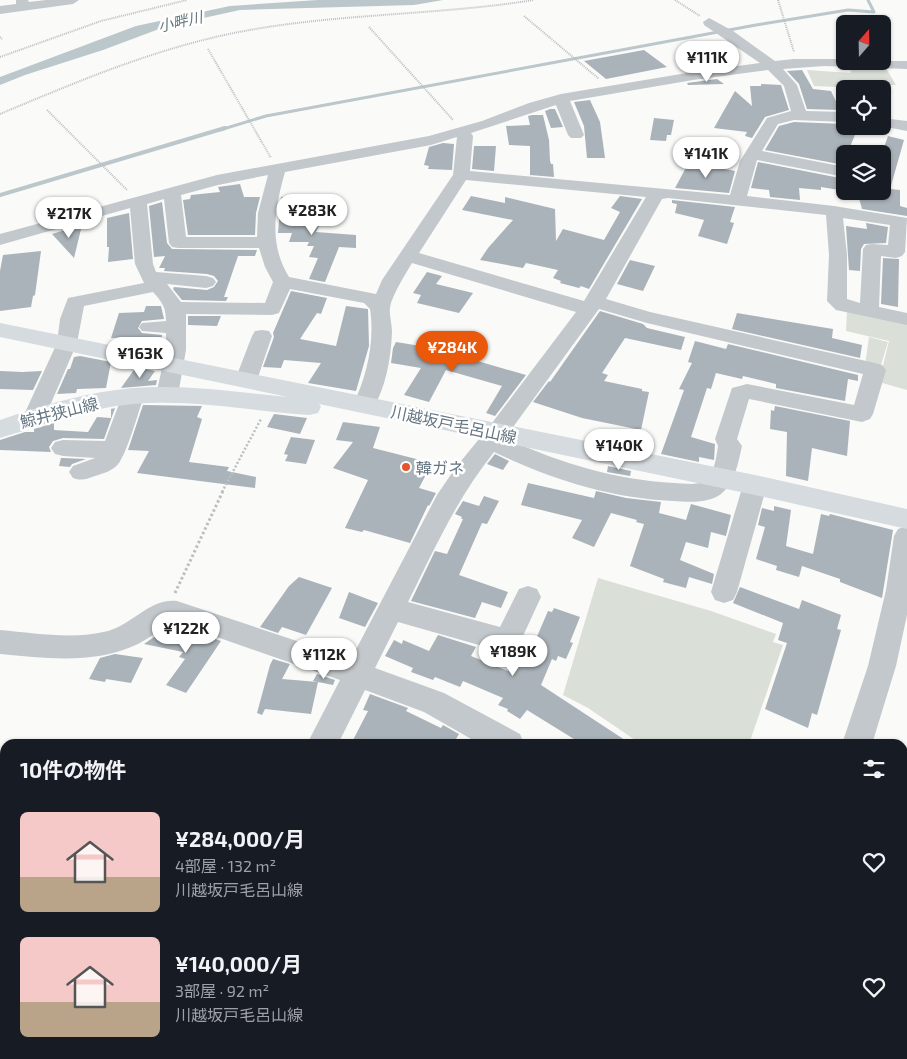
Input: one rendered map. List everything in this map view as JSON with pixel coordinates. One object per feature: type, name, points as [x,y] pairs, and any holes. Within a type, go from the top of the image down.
[{"type":"main road","name":"川越坂戸毛呂山線","points":[[0,330],[172,364],[234,389],[364,405],[428,418],[494,437],[722,478],[907,519]]},
{"type":"main road","name":"鯨井狭山線","points":[[0,429],[34,417],[94,402],[134,396],[234,389]]},
{"type":"main road","points":[[279,394],[362,409],[428,418]]},
{"type":"street","points":[[0,10],[22,4],[73,0]]},
{"type":"street","points":[[709,22],[729,33],[770,65],[790,85],[800,115]]},
{"type":"street","points":[[0,240],[217,180],[277,172],[355,154],[431,140],[522,118],[561,98],[770,65],[797,63],[907,65]]},
{"type":"street","points":[[561,98],[576,135]]},
{"type":"street","points":[[737,200],[748,161],[772,121],[800,115],[836,117]]},
{"type":"street","points":[[891,123],[907,126]]},
{"type":"street","points":[[364,405],[377,366],[382,323],[380,308],[392,280],[461,175],[465,136],[463,132]]},
{"type":"street","points":[[277,172],[344,173],[355,167],[355,154]]},
{"type":"street","points":[[752,154],[836,170]]},
{"type":"street","points":[[277,172],[264,229],[266,242],[277,275],[283,282],[370,298],[380,308]]},
{"type":"street","points":[[461,175],[834,210],[903,223],[896,252],[872,249],[869,311]]},
{"type":"street","points":[[172,192],[178,243],[266,242]]},
{"type":"street","points":[[325,739],[446,501],[464,473],[494,437],[592,306],[656,195],[663,194]]},
{"type":"street","points":[[138,201],[144,264],[152,281],[168,296],[176,317],[176,350],[167,395]]},
{"type":"street","points":[[834,210],[838,255],[837,301],[843,306],[907,319]]},
{"type":"street","points":[[408,256],[592,306],[875,370],[862,414],[860,415],[747,391],[740,393],[726,439],[730,446],[722,478]]},
{"type":"street","points":[[34,417],[67,343],[70,318],[75,302],[152,281],[206,282]]},
{"type":"street","points":[[149,327],[200,306],[272,309],[283,282]]},
{"type":"street","points":[[234,389],[262,336]]},
{"type":"street","points":[[81,472],[100,466],[110,458],[134,396]]},
{"type":"street","points":[[63,448],[114,450]]},
{"type":"street","points":[[724,592],[755,485]]},
{"type":"street","points":[[859,739],[882,666],[899,590],[907,536]]},
{"type":"street","points":[[391,609],[507,641],[528,597]]},
{"type":"street","points":[[0,642],[87,646],[119,640],[134,633],[167,611],[192,616],[434,702],[500,739]]},
{"type":"path","points":[[0,57],[101,21],[187,0]]},
{"type":"path","points":[[0,114],[112,68],[174,47],[219,36],[308,22],[460,10],[534,0]]},
{"type":"path","points":[[675,0],[709,22]]},
{"type":"path","points":[[778,0],[797,63]]},
{"type":"path","points":[[524,16],[610,89]]},
{"type":"path","points":[[369,27],[463,132]]},
{"type":"path","points":[[208,48],[277,172]]},
{"type":"path","points":[[47,110],[138,201]]},
{"type":"path","points":[[167,611],[220,496],[279,394]]},
{"type":"shaded area","points":[[807,70],[851,73],[850,70],[887,70],[896,85],[891,85],[891,80],[836,80],[836,87],[814,86]]},
{"type":"shaded area","points":[[847,310],[907,322],[907,390],[879,382],[889,341],[846,331]]},
{"type":"shaded area","points":[[869,337],[888,342],[880,368],[865,365]]},
{"type":"shaded area","points":[[598,578],[711,611],[776,634],[773,642],[783,645],[751,739],[634,739],[588,708],[563,695]]},
{"type":"water","name":"小畔川","points":[[318,0],[443,0],[414,5],[240,10],[167,26],[0,85],[0,77],[136,26],[230,6]]},
{"type":"building","points":[[644,50],[667,67],[606,79],[584,61]]},
{"type":"building","points":[[802,70],[813,89],[831,91],[836,102],[836,110],[807,109],[799,84],[787,71]]},
{"type":"building","points":[[717,79],[724,84],[688,85],[687,83]]},
{"type":"building","points":[[761,84],[781,85],[789,110],[765,117],[752,138],[745,136],[747,132],[714,128],[735,91],[752,106],[750,86],[761,86]]},
{"type":"building","points":[[590,100],[600,122],[605,158],[587,158],[584,126],[574,102]]},
{"type":"building","points":[[555,109],[563,127],[551,128],[545,111]]},
{"type":"building","points":[[543,115],[549,140],[550,161],[553,164],[554,177],[530,175],[530,146],[509,145],[506,126],[530,125],[528,116]]},
{"type":"building","points":[[654,118],[674,120],[671,135],[667,135],[666,141],[650,140]]},
{"type":"building","points":[[794,122],[836,124],[836,135],[855,135],[851,145],[836,145],[836,163],[765,150],[779,126]]},
{"type":"building","points":[[888,136],[904,140],[891,186],[891,145],[885,145]]},
{"type":"building","points":[[443,143],[454,144],[452,170],[428,169],[429,166],[424,165],[429,147]]},
{"type":"building","points":[[474,146],[496,146],[494,171],[472,169]]},
{"type":"building","points":[[689,162],[735,171],[729,193],[675,188]]},
{"type":"building","points":[[758,162],[836,177],[836,190],[821,187],[821,190],[799,188],[800,200],[770,197],[769,190],[751,188]]},
{"type":"building","points":[[240,184],[244,197],[260,197],[256,213],[255,235],[188,235],[183,200],[190,199],[191,195],[220,192],[218,187]]},
{"type":"building","points":[[891,189],[900,190],[900,206],[907,208],[907,216],[862,209],[860,200],[891,200]]},
{"type":"building","points":[[301,196],[298,212],[325,214],[316,232],[356,235],[356,248],[339,247],[325,282],[309,279],[318,258],[309,257],[314,246],[307,246],[309,242],[289,242],[292,233],[278,233],[281,197]]},
{"type":"building","points":[[471,196],[505,203],[505,197],[555,209],[556,241],[563,229],[604,240],[620,212],[611,208],[620,196],[642,199],[589,289],[560,283],[561,281],[553,278],[558,270],[526,263],[523,268],[480,260],[513,220],[462,210]]},
{"type":"building","points":[[672,200],[735,207],[730,222],[734,223],[727,244],[698,236],[704,220],[675,213],[677,204],[672,203]]},
{"type":"building","points":[[162,202],[167,243],[172,249],[257,250],[255,256],[238,256],[224,297],[228,297],[226,301],[182,300],[173,289],[174,287],[207,290],[214,287],[218,281],[214,276],[207,274],[164,271],[165,268],[159,268],[165,256],[154,257],[149,206]]},
{"type":"building","points":[[129,213],[133,259],[108,262],[107,218]]},
{"type":"building","points":[[866,223],[888,227],[886,243],[864,244],[861,249],[860,271],[849,270],[846,226],[867,229]]},
{"type":"building","points":[[82,225],[74,258],[52,234]]},
{"type":"building","points":[[41,251],[35,295],[33,296],[31,307],[0,311],[0,271],[3,255]]},
{"type":"building","points":[[883,258],[899,259],[898,307],[881,304]]},
{"type":"building","points":[[630,260],[655,266],[643,291],[617,284]]},
{"type":"building","points":[[427,272],[442,276],[436,284],[473,293],[459,313],[417,303],[421,295],[413,293]]},
{"type":"building","points":[[291,291],[327,298],[321,314],[317,313],[300,339],[336,346],[346,306],[368,309],[369,346],[356,391],[308,383],[321,363],[284,360],[281,368],[263,367],[274,337],[273,333]]},
{"type":"building","points":[[146,306],[161,306],[164,319],[142,321],[138,328],[142,333],[162,335],[161,341],[144,342],[145,337],[111,338],[119,313],[144,312]]},
{"type":"building","points":[[600,311],[643,324],[647,328],[685,337],[681,350],[625,338],[602,373],[608,375],[604,381],[649,392],[641,430],[582,418],[533,402],[550,382]]},
{"type":"building","points":[[737,313],[833,329],[832,338],[862,345],[860,358],[732,329]]},
{"type":"building","points":[[188,316],[221,316],[217,326],[188,325]]},
{"type":"building","points":[[695,341],[726,349],[728,344],[858,375],[858,381],[848,379],[845,401],[776,388],[776,384],[743,376],[742,379],[716,373],[711,389],[707,388],[691,437],[715,444],[714,460],[699,457],[699,462],[661,454],[684,390],[679,389],[692,363],[688,362]]},
{"type":"building","points":[[396,342],[445,350],[442,357],[474,360],[526,375],[495,416],[486,413],[502,386],[446,370],[429,402],[404,395],[421,368],[391,363],[393,348]]},
{"type":"building","points":[[80,356],[111,362],[106,388],[77,389],[76,393],[57,394],[74,357]]},
{"type":"building","points":[[136,367],[155,371],[148,381],[157,380],[156,385],[121,388]]},
{"type":"building","points":[[0,371],[42,371],[33,390],[0,389]]},
{"type":"building","points":[[143,405],[202,406],[197,417],[202,419],[189,462],[229,467],[227,471],[256,477],[255,488],[137,473],[149,451],[128,450]]},
{"type":"building","points":[[775,406],[850,421],[847,456],[812,448],[808,481],[786,476],[787,432],[770,429],[771,410],[774,411]]},
{"type":"building","points":[[115,408],[104,439],[63,438],[53,441],[49,447],[51,452],[0,450],[0,440],[25,432],[34,432],[34,429],[54,423],[54,430],[88,432],[97,417],[111,418],[111,409]]},
{"type":"building","points":[[274,414],[307,418],[300,434],[267,427]]},
{"type":"building","points":[[343,422],[380,427],[373,448],[432,463],[419,488],[436,493],[428,505],[410,543],[364,530],[362,532],[345,528],[368,480],[333,468],[353,442],[336,440]]},
{"type":"building","points":[[291,437],[315,440],[306,464],[285,461],[288,455],[284,454]]},
{"type":"building","points":[[495,454],[509,461],[503,470],[487,464]]},
{"type":"building","points":[[61,458],[86,459],[72,464],[70,467],[59,466]]},
{"type":"building","points":[[608,466],[631,471],[630,476],[607,472]]},
{"type":"building","points":[[528,483],[594,498],[596,491],[626,498],[661,502],[659,513],[686,520],[691,504],[731,515],[726,536],[711,532],[708,548],[686,542],[680,560],[714,574],[712,584],[689,577],[686,588],[663,582],[664,579],[630,566],[644,524],[636,522],[637,520],[611,513],[594,547],[572,538],[582,520],[521,505]]},
{"type":"building","points":[[484,496],[499,501],[487,524],[482,523],[459,575],[508,592],[501,608],[482,602],[475,618],[411,601],[435,551],[447,554],[463,519],[455,514],[463,501],[479,506]]},
{"type":"building","points":[[774,506],[791,510],[786,546],[813,554],[821,514],[829,516],[830,514],[893,530],[882,598],[840,582],[840,579],[802,566],[799,577],[776,570],[777,566],[756,559],[765,527],[758,525],[762,508],[774,511]]},
{"type":"building","points":[[299,577],[332,588],[306,635],[282,627],[278,633],[260,627],[289,586]]},
{"type":"building","points":[[740,587],[799,609],[802,600],[841,615],[837,629],[841,630],[817,715],[812,713],[808,728],[765,709],[787,643],[778,640],[783,623],[733,603]]},
{"type":"building","points":[[349,592],[378,603],[365,627],[339,618]]},
{"type":"building","points":[[554,608],[580,617],[570,642],[573,643],[566,659],[558,656],[556,661],[552,659],[541,685],[623,739],[574,739],[527,710],[520,719],[507,711],[508,709],[498,705],[503,698],[463,681],[460,687],[435,677],[433,680],[411,672],[413,668],[385,656],[394,640],[402,644],[403,640],[429,651],[438,635],[476,647],[471,656],[508,671],[517,651],[529,655],[548,611],[552,612]]},
{"type":"building","points":[[167,628],[185,632],[187,629],[221,641],[186,693],[166,685],[185,659],[179,657],[183,652],[144,644]]},
{"type":"building","points":[[115,654],[143,658],[131,683],[106,679],[105,682],[89,679],[100,658]]},
{"type":"building","points":[[273,659],[290,664],[282,679],[318,682],[311,714],[265,709],[262,715],[257,713]]},
{"type":"building","points":[[317,674],[335,680],[333,685],[313,681]]},
{"type":"building","points":[[370,694],[408,708],[406,711],[441,728],[443,725],[459,734],[456,739],[354,739],[368,711],[363,710]]},
{"type":"waterway","points":[[220,130],[266,116],[756,25],[848,10],[874,12],[868,0]]},
{"type":"waterway","points":[[0,195],[225,128]]},
{"type":"place","name":"韓ガネ","points":[[406,467]]}]
